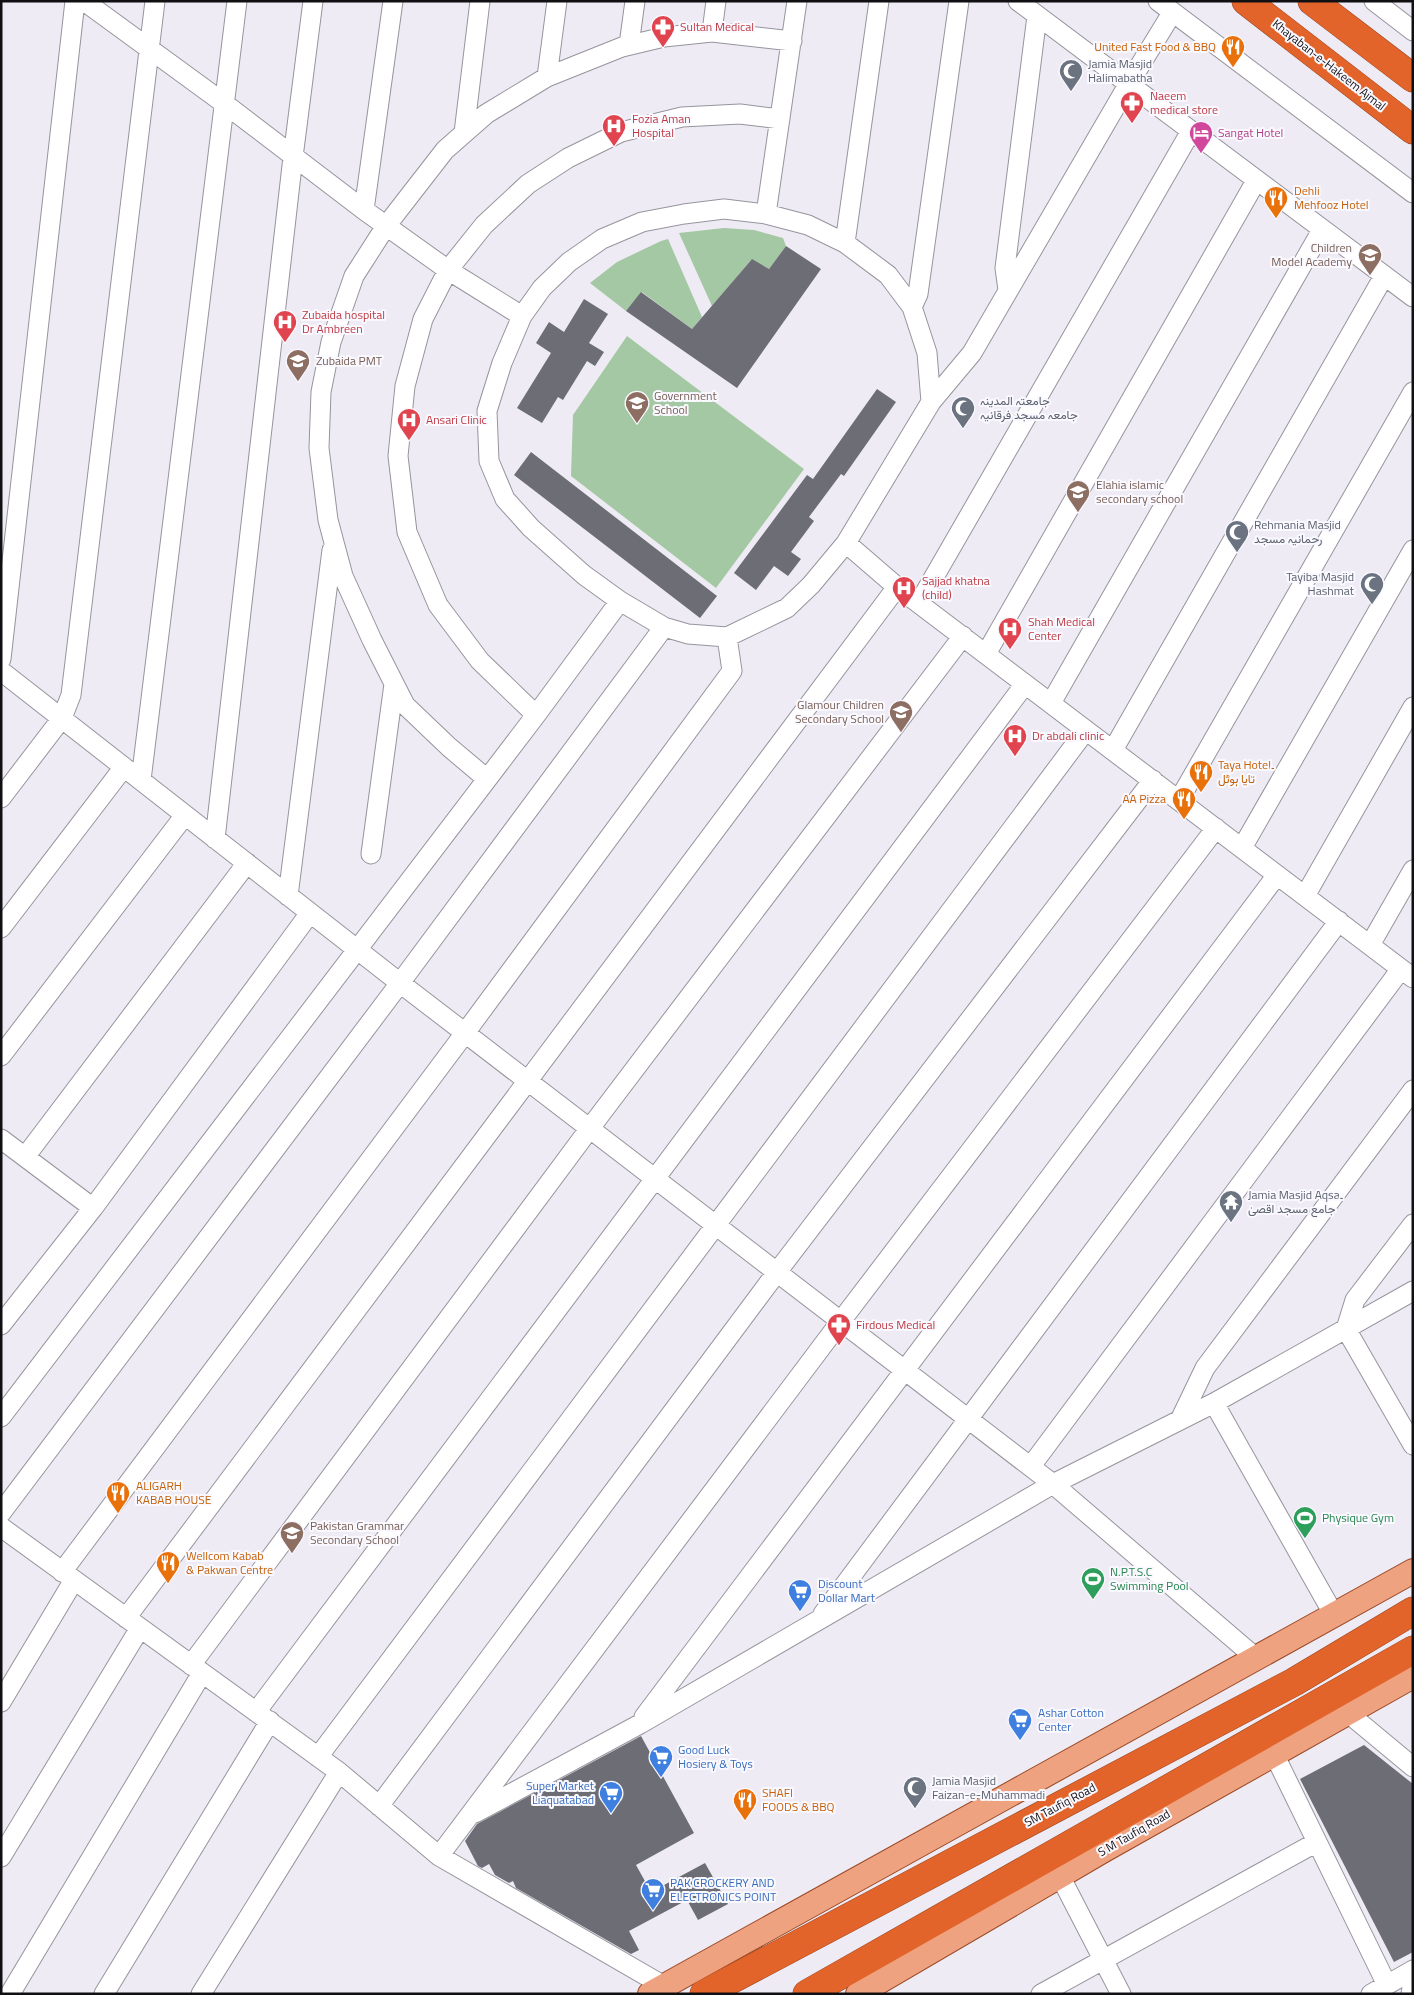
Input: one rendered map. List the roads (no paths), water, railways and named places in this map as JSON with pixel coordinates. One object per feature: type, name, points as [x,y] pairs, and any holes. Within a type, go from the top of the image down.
[{"type":"highway","name":"Khayaban-e-Hakeem Ajmal","points":[[1246,1],[1413,130]]},
{"type":"highway","points":[[1312,1],[1413,78]]},
{"type":"highway","name":"SM Taufiq Road","points":[[704,1994],[1286,1686],[1413,1611]]},
{"type":"highway","points":[[806,1994],[1413,1650]]},
{"type":"main road","points":[[657,1990],[1413,1571]]},
{"type":"main road","name":"S M Taufiq Road","points":[[865,1992],[1060,1876],[1413,1676]]},
{"type":"street","points":[[1,658],[74,1]]},
{"type":"street","points":[[84,1],[225,104],[386,226],[448,270],[522,316]]},
{"type":"street","points":[[1,798],[62,718],[71,695],[154,1]]},
{"type":"street","points":[[141,780],[237,1]]},
{"type":"street","points":[[215,838],[293,157],[313,1]]},
{"type":"street","points":[[364,210],[393,1]]},
{"type":"street","points":[[464,133],[480,1]]},
{"type":"street","points":[[547,77],[557,1]]},
{"type":"street","points":[[630,45],[635,1]]},
{"type":"street","points":[[712,32],[716,1]]},
{"type":"street","points":[[766,214],[797,1]]},
{"type":"street","points":[[845,243],[879,1]]},
{"type":"street","points":[[912,307],[918,294],[959,1]]},
{"type":"street","points":[[1018,1],[1413,297]]},
{"type":"street","points":[[1374,1],[1413,31]]},
{"type":"street","points":[[931,402],[927,353],[912,307],[888,275],[845,243],[808,225],[766,214],[724,209],[642,222],[602,239],[569,262],[542,288],[522,316],[502,364],[487,411],[489,461],[505,499],[531,528],[584,575],[620,601],[664,627],[688,634],[727,637],[786,608],[811,585],[846,542],[931,402],[972,353],[1128,85],[1165,7],[1413,193]]},
{"type":"street","points":[[1008,290],[1005,268],[1037,16]]},
{"type":"street","points":[[487,779],[405,706],[343,576],[328,520],[319,448],[321,392],[331,342],[354,276],[386,226],[445,150],[486,114],[547,77],[630,45],[664,37],[712,32],[792,41]]},
{"type":"street","points":[[1358,36],[1392,51],[1413,66]]},
{"type":"street","points":[[536,715],[480,661],[438,605],[408,532],[398,456],[405,386],[423,319],[448,270],[484,225],[528,184],[568,158],[621,132],[682,117],[740,114],[780,119]]},
{"type":"street","points":[[919,603],[1191,131]]},
{"type":"street","points":[[986,654],[1256,181]]},
{"type":"street","points":[[1051,703],[1322,230]]},
{"type":"street","points":[[1113,750],[1384,276]]},
{"type":"street","points":[[1179,800],[1413,392]]},
{"type":"street","points":[[288,896],[334,540]]},
{"type":"street","points":[[846,542],[897,587],[1407,974],[1031,1466]]},
{"type":"street","points":[[1242,848],[1413,550]]},
{"type":"street","points":[[1,1857],[133,1623],[528,1081],[897,587]]},
{"type":"street","points":[[1,1417],[536,715],[620,601]]},
{"type":"street","points":[[1,1512],[400,983],[664,627]]},
{"type":"street","points":[[10,1994],[197,1669],[590,1128],[963,636]]},
{"type":"street","points":[[1,1702],[68,1576],[732,671],[727,637]]},
{"type":"street","points":[[1,671],[400,983],[1031,1466],[1256,1658]]},
{"type":"street","points":[[371,854],[394,684]]},
{"type":"street","points":[[104,1994],[263,1717],[654,1178],[1025,684]]},
{"type":"street","points":[[1305,896],[1413,707]]},
{"type":"street","points":[[318,1757],[1086,730]]},
{"type":"street","points":[[1,928],[124,767]]},
{"type":"street","points":[[379,1806],[777,1272],[1153,780]]},
{"type":"street","points":[[1,1056],[185,815]]},
{"type":"street","points":[[439,1856],[841,1321],[1216,828]]},
{"type":"street","points":[[24,1157],[247,863]]},
{"type":"street","points":[[1370,945],[1413,870]]},
{"type":"street","points":[[640,1724],[1277,875]]},
{"type":"street","points":[[1,1325],[94,1208],[310,913]]},
{"type":"street","points":[[818,1620],[1339,921]]},
{"type":"street","points":[[1180,1420],[1204,1368],[1413,1090]]},
{"type":"street","points":[[1,1139],[94,1208]]},
{"type":"street","points":[[1413,1224],[1355,1300],[1346,1329],[1413,1445]]},
{"type":"street","points":[[468,1817],[640,1724],[1053,1484],[1214,1403],[1413,1291]]},
{"type":"street","points":[[1214,1403],[1334,1615]]},
{"type":"street","points":[[4,1534],[68,1576],[339,1772],[439,1856],[657,1990]]},
{"type":"street","points":[[1348,1713],[1413,1767]]},
{"type":"street","points":[[1274,1754],[1387,1984]]},
{"type":"street","points":[[201,1994],[339,1772]]},
{"type":"street","points":[[1041,1994],[1317,1842]]},
{"type":"street","points":[[1060,1876],[1121,1994]]},
{"type":"street","points":[[1371,1994],[1413,1970]]},
{"type":"street","points":[[1411,1994],[1413,1981]]},
{"type":"place","name":"Sultan Medical","points":[[663,48]]},
{"type":"place","name":"United Fast Food & BBQ","points":[[1233,68]]},
{"type":"place","name":"Jamia Masjid Halimabatha","points":[[1071,92]]},
{"type":"place","name":"Naeem medical store","points":[[1132,124]]},
{"type":"place","name":"Fozia Aman Hospital","points":[[614,147]]},
{"type":"place","name":"Sangat Hotel","points":[[1201,154]]},
{"type":"place","name":"Dehli Mehfooz Hotel","points":[[1276,219]]},
{"type":"place","name":"Children Model Academy","points":[[1370,276]]},
{"type":"place","name":"Zubaida hospital Dr Ambreen","points":[[285,343]]},
{"type":"place","name":"Zubaida PMT","points":[[298,382]]},
{"type":"place","name":"Government School","points":[[637,424]]},
{"type":"place","name":"جامعتہ المدینہ جامعہ مسجد فرقانیہ","points":[[963,429]]},
{"type":"place","name":"Ansari Clinic","points":[[409,441]]},
{"type":"place","name":"Elahia islamic secondary school","points":[[1078,513]]},
{"type":"place","name":"Rehmania Masjid رحمانیہ مسجد","points":[[1237,553]]},
{"type":"place","name":"Tayiba Masjid Hashmat","points":[[1372,605]]},
{"type":"place","name":"Sajjad khatna (child)","points":[[904,609]]},
{"type":"place","name":"Shah Medical Center","points":[[1010,650]]},
{"type":"place","name":"Glamour Children Secondary School","points":[[901,733]]},
{"type":"place","name":"Dr abdali clinic","points":[[1015,757]]},
{"type":"place","name":"Taya Hotel۔ تایا ہوٹل","points":[[1201,793]]},
{"type":"place","name":"AA Pizza","points":[[1184,820]]},
{"type":"place","name":"Jamia Masjid Aqsa۔ جامع مسجد اقصیٰ","points":[[1231,1223]]},
{"type":"place","name":"Firdous Medical","points":[[839,1346]]},
{"type":"place","name":"ALIGARH KABAB HOUSE","points":[[118,1514]]},
{"type":"place","name":"Physique Gym","points":[[1305,1539]]},
{"type":"place","name":"Pakistan Grammar Secondary School","points":[[292,1554]]},
{"type":"place","name":"Wellcom Kabab & Pakwan Centre","points":[[168,1584]]},
{"type":"place","name":"N.P.T.S.C Swimming Pool","points":[[1093,1600]]},
{"type":"place","name":"Discount Dollar Mart","points":[[800,1612]]},
{"type":"place","name":"Ashar Cotton Center","points":[[1020,1741]]},
{"type":"place","name":"Good Luck Hosiery & Toys","points":[[661,1778]]},
{"type":"place","name":"Jamia Masjid Faizan-e-Muhammadi","points":[[915,1809]]},
{"type":"place","name":"Super Market Liaquatabad","points":[[611,1814]]},
{"type":"place","name":"SHAFI FOODS & BBQ","points":[[745,1821]]},
{"type":"place","name":"PAK CROCKERY AND ELECTRONICS POINT","points":[[653,1911]]}]
